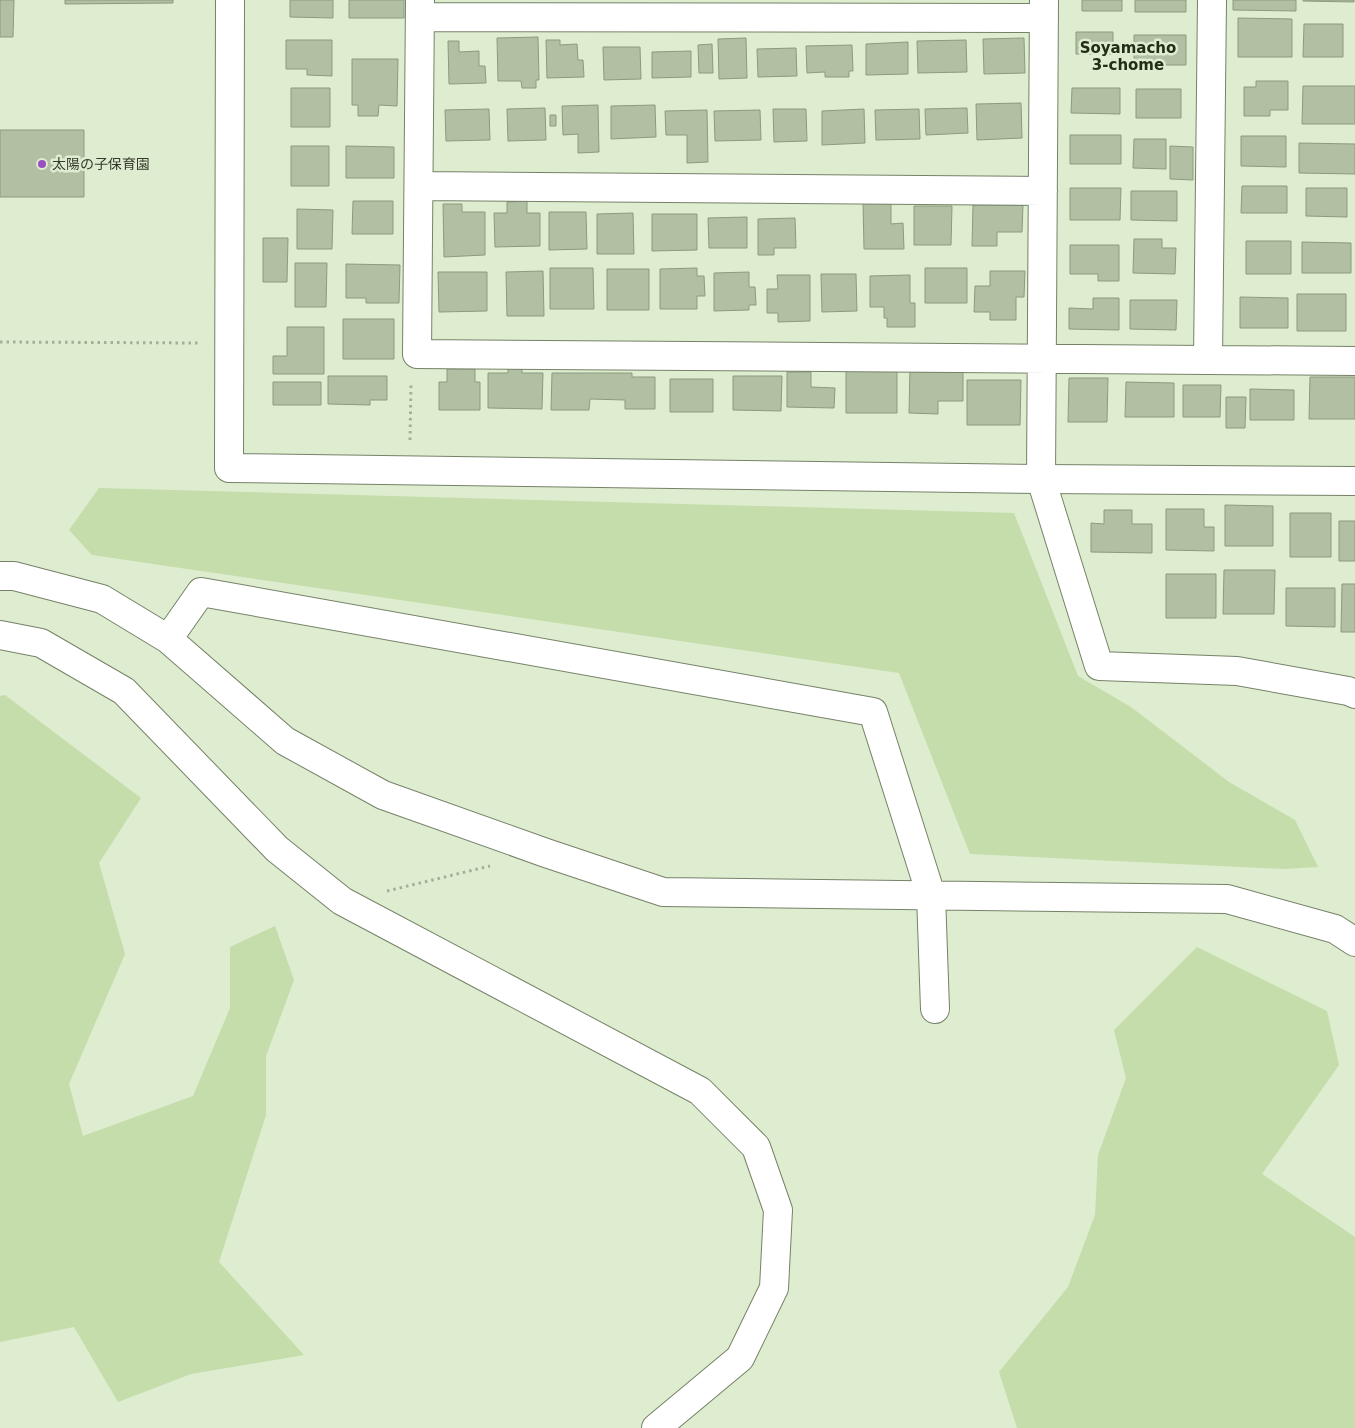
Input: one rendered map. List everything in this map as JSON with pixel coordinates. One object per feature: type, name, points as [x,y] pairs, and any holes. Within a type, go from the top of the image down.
[{"type":"street","points":[[230,0],[228,468],[1041,479],[1355,481]]},
{"type":"street","points":[[1208,360],[1212,0]]},
{"type":"street","points":[[1355,361],[1043,359],[417,354],[420,8],[1044,9],[1043,359],[1041,479],[1099,666],[1237,671],[1355,694]]},
{"type":"street","points":[[419,186],[1043,191]]},
{"type":"street","points":[[0,576],[14,576],[102,600],[168,639],[285,741],[383,795],[663,892],[1227,899],[1335,929],[1355,942]]},
{"type":"street","points":[[168,639],[201,592],[874,712],[931,895],[936,1009]]},
{"type":"street","points":[[0,635],[41,643],[124,691],[276,849],[342,901],[700,1091],[756,1147],[778,1210],[774,1288],[740,1358],[656,1428]]},
{"type":"path","points":[[0,342],[198,343]]},
{"type":"path","points":[[410,444],[411,375],[417,354]]},
{"type":"path","points":[[342,901],[498,865]]},
{"type":"green space","points":[[99,488],[1014,513],[1078,676],[1131,707],[1229,782],[1295,820],[1318,867],[1284,869],[970,854],[899,673],[92,555],[69,530]]},
{"type":"green space","points":[[5,695],[141,798],[99,863],[125,954],[69,1084],[83,1136],[193,1096],[230,1008],[230,947],[275,926],[294,980],[266,1056],[266,1115],[219,1262],[304,1355],[191,1374],[118,1402],[74,1327],[0,1342],[0,696]]},
{"type":"green space","points":[[1197,947],[1327,1011],[1339,1065],[1262,1174],[1355,1237],[1355,1428],[1017,1428],[999,1372],[1068,1287],[1095,1215],[1098,1155],[1126,1078],[1114,1030]]},
{"type":"building","points":[[0,0],[14,0],[13,37],[0,37]]},
{"type":"building","points":[[65,0],[173,0],[173,3],[65,4]]},
{"type":"building","points":[[290,0],[333,0],[333,18],[290,17]]},
{"type":"building","points":[[349,0],[404,0],[404,18],[349,18]]},
{"type":"building","points":[[1082,0],[1122,0],[1122,11],[1082,11]]},
{"type":"building","points":[[1135,0],[1186,0],[1186,12],[1135,12]]},
{"type":"building","points":[[1233,0],[1296,0],[1296,11],[1233,10]]},
{"type":"building","points":[[1354,0],[1354,2],[1303,1]]},
{"type":"building","points":[[1238,18],[1292,19],[1292,57],[1238,57]]},
{"type":"building","points":[[1304,24],[1343,24],[1343,57],[1303,57]]},
{"type":"building","points":[[1076,32],[1113,32],[1113,54],[1076,54]]},
{"type":"building","points":[[1134,35],[1186,35],[1186,65],[1134,65]]},
{"type":"building","points":[[538,37],[539,80],[536,80],[536,88],[522,88],[521,81],[498,81],[497,38]]},
{"type":"building","points":[[746,38],[747,78],[719,79],[718,39]]},
{"type":"building","points":[[1024,38],[1025,73],[984,74],[983,39]]},
{"type":"building","points":[[286,40],[332,40],[332,76],[307,75],[307,69],[286,69]]},
{"type":"building","points":[[546,40],[560,40],[560,45],[577,44],[578,60],[583,60],[584,77],[547,78]]},
{"type":"building","points":[[966,40],[967,72],[918,73],[917,41]]},
{"type":"building","points":[[448,41],[459,41],[459,52],[479,51],[479,66],[485,66],[486,83],[449,84]]},
{"type":"building","points":[[908,42],[908,74],[866,75],[866,44]]},
{"type":"building","points":[[712,44],[713,73],[699,73],[698,45]]},
{"type":"building","points":[[852,45],[853,71],[849,71],[849,77],[825,77],[825,72],[807,73],[806,46]]},
{"type":"building","points":[[603,47],[640,47],[641,79],[604,80]]},
{"type":"building","points":[[796,48],[797,76],[758,77],[757,49]]},
{"type":"building","points":[[691,51],[691,77],[652,78],[652,52]]},
{"type":"building","points":[[352,59],[398,59],[397,106],[379,105],[378,116],[358,116],[358,105],[352,105]]},
{"type":"building","points":[[1256,81],[1288,81],[1288,110],[1270,110],[1270,116],[1244,116],[1244,87],[1256,87]]},
{"type":"building","points":[[1303,86],[1355,86],[1355,124],[1302,124]]},
{"type":"building","points":[[291,88],[330,88],[330,127],[291,127]]},
{"type":"building","points":[[1072,88],[1120,88],[1120,114],[1071,113]]},
{"type":"building","points":[[1136,89],[1181,89],[1181,118],[1136,118]]},
{"type":"building","points":[[1021,103],[1022,138],[977,140],[976,104]]},
{"type":"building","points":[[598,105],[599,152],[578,153],[578,134],[563,135],[562,106]]},
{"type":"building","points":[[655,105],[656,137],[611,139],[611,106]]},
{"type":"building","points":[[545,108],[546,140],[508,141],[507,109]]},
{"type":"building","points":[[967,108],[968,133],[926,135],[925,109]]},
{"type":"building","points":[[489,109],[490,140],[446,141],[445,110]]},
{"type":"building","points":[[773,109],[806,109],[807,141],[774,142]]},
{"type":"building","points":[[864,109],[865,143],[822,145],[822,111]]},
{"type":"building","points":[[919,109],[920,139],[876,140],[875,110]]},
{"type":"building","points":[[707,110],[708,162],[687,163],[687,135],[666,135],[665,111]]},
{"type":"building","points":[[760,110],[761,140],[715,141],[714,111]]},
{"type":"building","points":[[550,115],[556,115],[556,126],[550,126]]},
{"type":"building","name":"太陽の子保育園","points":[[0,130],[84,130],[84,197],[0,197]]},
{"type":"building","points":[[1070,135],[1121,135],[1121,164],[1070,164]]},
{"type":"building","points":[[1241,136],[1286,136],[1286,167],[1241,166]]},
{"type":"building","points":[[1134,139],[1166,139],[1166,169],[1133,168]]},
{"type":"building","points":[[1299,143],[1355,144],[1355,174],[1299,173]]},
{"type":"building","points":[[291,146],[329,146],[329,186],[291,186]]},
{"type":"building","points":[[346,146],[394,147],[394,178],[346,178]]},
{"type":"building","points":[[1170,146],[1193,147],[1193,180],[1170,179]]},
{"type":"building","points":[[1242,186],[1287,186],[1287,213],[1241,213]]},
{"type":"building","points":[[1070,188],[1121,188],[1120,220],[1070,220]]},
{"type":"building","points":[[1306,188],[1347,188],[1347,217],[1306,216]]},
{"type":"building","points":[[1131,191],[1177,191],[1177,221],[1131,220]]},
{"type":"building","points":[[353,201],[393,201],[393,234],[352,234]]},
{"type":"building","points":[[527,201],[527,213],[540,213],[540,246],[495,247],[494,213],[507,213],[507,202]]},
{"type":"building","points":[[863,201],[891,201],[891,224],[903,223],[904,249],[864,249]]},
{"type":"building","points":[[443,204],[462,204],[462,212],[485,212],[485,255],[444,257]]},
{"type":"building","points":[[973,205],[1023,205],[1022,232],[997,232],[997,246],[972,246]]},
{"type":"building","points":[[914,206],[952,206],[951,245],[914,245]]},
{"type":"building","points":[[297,209],[333,210],[332,249],[297,249]]},
{"type":"building","points":[[549,212],[586,212],[587,249],[549,250]]},
{"type":"building","points":[[633,213],[634,254],[597,254],[597,214]]},
{"type":"building","points":[[652,214],[697,214],[697,250],[652,251]]},
{"type":"building","points":[[747,217],[747,248],[709,248],[708,218]]},
{"type":"building","points":[[795,218],[796,248],[774,248],[774,255],[758,255],[758,219]]},
{"type":"building","points":[[263,238],[288,238],[287,282],[263,282]]},
{"type":"building","points":[[1134,239],[1162,239],[1162,248],[1176,248],[1175,274],[1133,273]]},
{"type":"building","points":[[1246,241],[1291,241],[1291,274],[1246,274]]},
{"type":"building","points":[[1302,242],[1351,243],[1351,273],[1302,273]]},
{"type":"building","points":[[1070,245],[1119,245],[1119,281],[1098,281],[1098,274],[1070,274]]},
{"type":"building","points":[[295,263],[327,263],[326,307],[295,307]]},
{"type":"building","points":[[346,264],[400,265],[399,303],[366,303],[366,298],[346,298]]},
{"type":"building","points":[[550,268],[593,268],[594,309],[550,309]]},
{"type":"building","points":[[697,268],[697,276],[704,276],[705,296],[697,296],[697,309],[660,309],[660,269]]},
{"type":"building","points":[[925,268],[967,268],[967,303],[925,303]]},
{"type":"building","points":[[607,269],[649,269],[649,310],[607,310]]},
{"type":"building","points":[[543,271],[544,316],[507,316],[506,272]]},
{"type":"building","points":[[990,271],[1025,271],[1024,297],[1016,297],[1016,320],[990,320],[990,312],[974,312],[975,286],[990,286]]},
{"type":"building","points":[[438,272],[487,272],[487,311],[439,312]]},
{"type":"building","points":[[749,272],[749,287],[755,287],[756,305],[749,305],[749,310],[714,311],[714,273]]},
{"type":"building","points":[[821,274],[856,274],[857,311],[822,312]]},
{"type":"building","points":[[777,275],[810,275],[810,321],[778,322],[778,313],[767,313],[767,289],[778,289]]},
{"type":"building","points":[[910,275],[910,303],[915,303],[915,327],[887,327],[887,318],[884,318],[884,307],[870,307],[870,276]]},
{"type":"building","points":[[1297,294],[1346,294],[1346,331],[1297,331]]},
{"type":"building","points":[[1240,297],[1288,298],[1288,328],[1240,328]]},
{"type":"building","points":[[1093,298],[1119,298],[1119,330],[1069,329],[1069,308],[1093,309]]},
{"type":"building","points":[[1130,300],[1177,300],[1176,330],[1130,329]]},
{"type":"building","points":[[343,319],[394,319],[394,359],[343,359]]},
{"type":"building","points":[[287,327],[324,327],[324,374],[273,374],[273,356],[287,356]]},
{"type":"building","points":[[508,366],[522,366],[522,373],[543,373],[542,409],[488,408],[488,373],[508,373]]},
{"type":"building","points":[[910,368],[928,368],[928,372],[942,372],[942,368],[963,368],[963,401],[938,401],[938,414],[909,413]]},
{"type":"building","points":[[447,369],[475,369],[475,382],[480,382],[480,410],[439,410],[439,382],[447,382]]},
{"type":"building","points":[[846,371],[897,371],[897,413],[846,413]]},
{"type":"building","points":[[787,372],[811,372],[811,387],[835,388],[834,408],[787,407]]},
{"type":"building","points":[[552,373],[632,373],[632,377],[655,377],[655,409],[625,409],[625,400],[590,399],[589,410],[551,410]]},
{"type":"building","points":[[328,376],[387,376],[387,400],[370,400],[370,405],[328,404]]},
{"type":"building","points":[[733,376],[782,376],[781,411],[733,410]]},
{"type":"building","points":[[1310,377],[1355,377],[1355,419],[1309,419]]},
{"type":"building","points":[[1069,378],[1108,378],[1107,422],[1068,422]]},
{"type":"building","points":[[670,379],[713,379],[713,412],[670,412]]},
{"type":"building","points":[[967,380],[1021,380],[1020,425],[967,425]]},
{"type":"building","points":[[273,382],[321,382],[321,405],[273,405]]},
{"type":"building","points":[[1126,382],[1174,383],[1174,417],[1125,417]]},
{"type":"building","points":[[1183,385],[1221,385],[1220,417],[1183,417]]},
{"type":"building","points":[[1250,389],[1294,390],[1294,420],[1250,420]]},
{"type":"building","points":[[1226,397],[1246,397],[1245,428],[1226,428]]},
{"type":"building","points":[[1225,505],[1273,506],[1273,546],[1225,546]]},
{"type":"building","points":[[1166,509],[1204,509],[1204,527],[1214,527],[1214,551],[1166,550]]},
{"type":"building","points":[[1104,510],[1132,510],[1132,524],[1152,524],[1152,553],[1091,552],[1091,523],[1104,524]]},
{"type":"building","points":[[1290,513],[1331,513],[1331,557],[1290,557]]},
{"type":"building","points":[[1339,521],[1355,521],[1355,561],[1339,561]]},
{"type":"building","points":[[1224,570],[1275,570],[1274,614],[1223,614]]},
{"type":"building","points":[[1166,574],[1216,574],[1216,618],[1166,618]]},
{"type":"building","points":[[1342,584],[1355,584],[1355,632],[1341,632]]},
{"type":"building","points":[[1286,588],[1335,588],[1335,627],[1286,626]]},
{"type":"place","name":"太陽の子保育園","points":[[42,164]]},
{"type":"district","name":"Soyamacho 3-chome","points":[[1128,56]]}]
